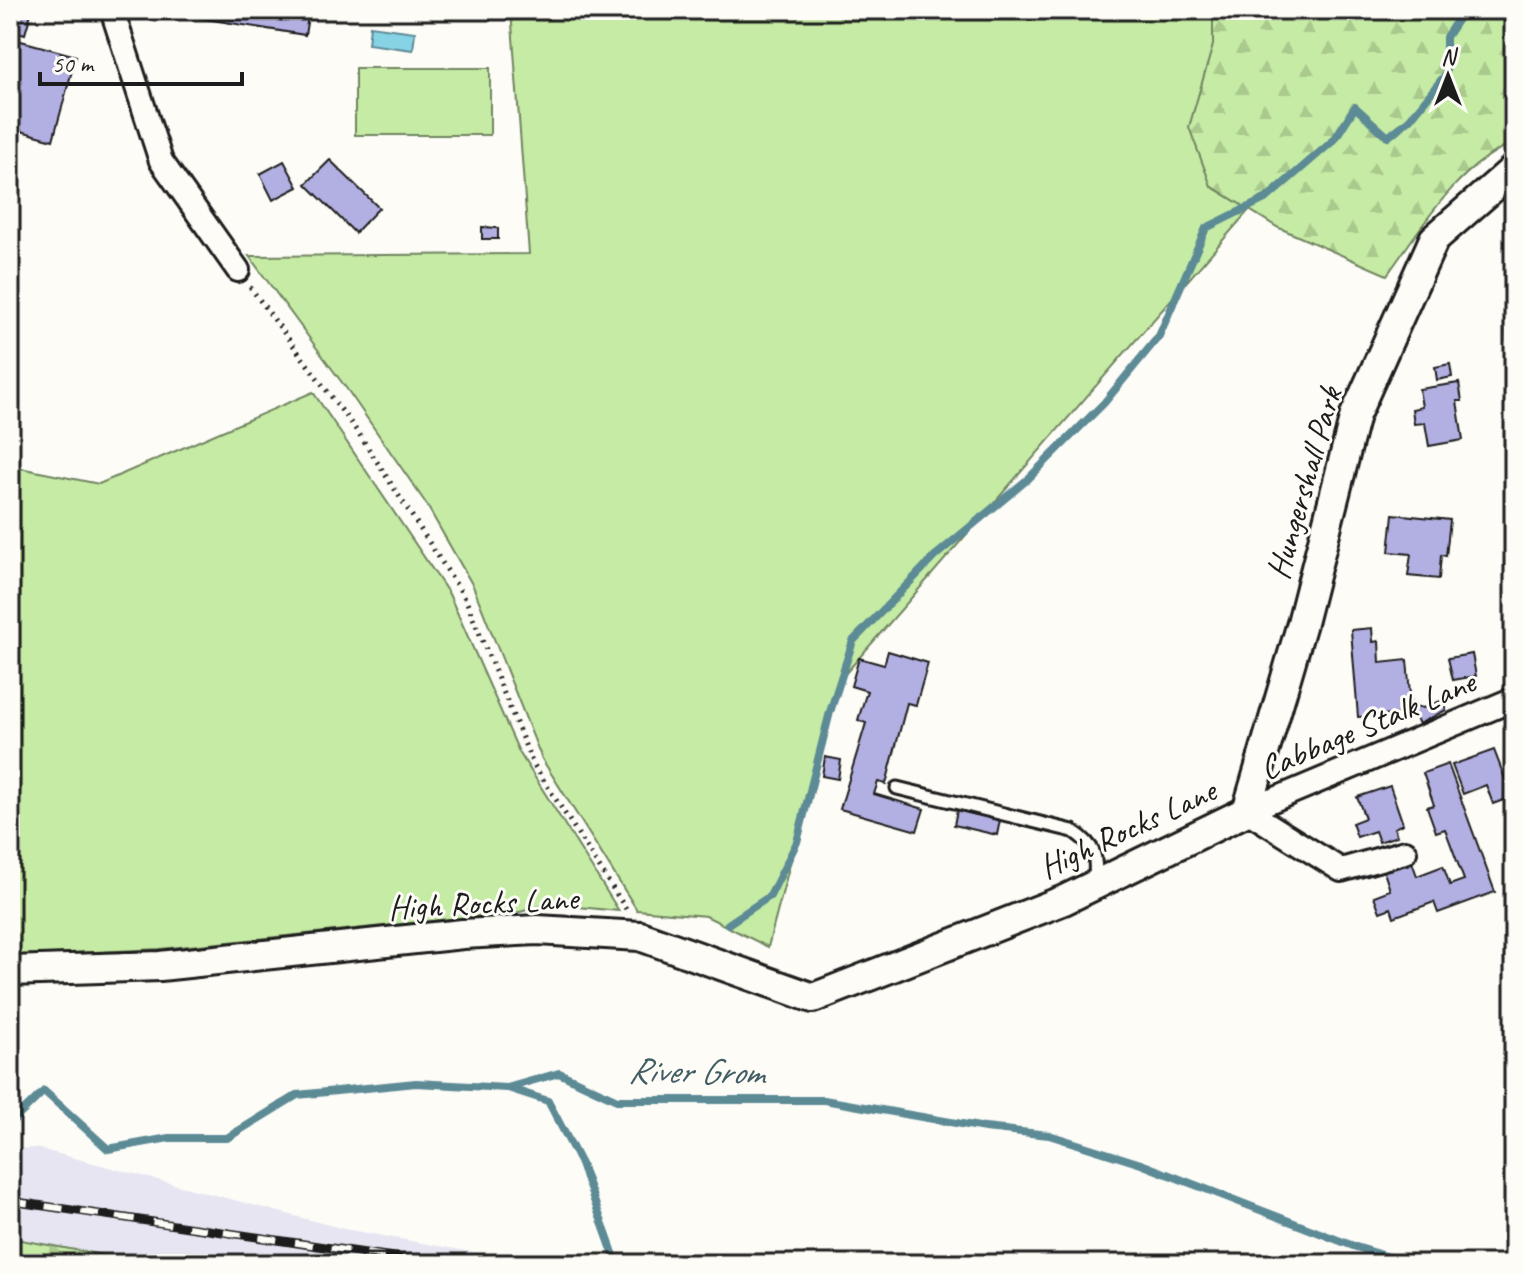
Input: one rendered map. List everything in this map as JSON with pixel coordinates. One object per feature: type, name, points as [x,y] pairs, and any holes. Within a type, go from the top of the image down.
[{"type":"street","points":[[112,10],[161,161],[238,270]]},
{"type":"street","name":"Hungershall Park","points":[[1247,811],[1302,623],[1355,415],[1434,239],[1514,169]]},
{"type":"street","name":"Cabbage Stalk Lane","points":[[1247,811],[1514,699]]},
{"type":"street","points":[[1247,811],[1341,870],[1405,852]]},
{"type":"street","name":"High Rocks Lane","points":[[10,971],[160,966],[522,930],[640,936],[813,998],[1064,900],[1247,811]]},
{"type":"lane","points":[[897,788],[1073,831],[1089,842],[1096,858],[1095,885]]},
{"type":"path","points":[[238,270],[359,434],[465,598],[532,762],[620,898],[640,936]]},
{"type":"shaded area","points":[[36,1148],[344,1229],[539,1264],[94,1264],[10,1248],[10,1149]]},
{"type":"green space","points":[[511,10],[1247,10],[1212,187],[1250,209],[838,682],[768,947],[706,916],[637,910],[542,759],[473,586],[425,502],[249,256],[529,254]]},
{"type":"green space","points":[[1213,10],[1345,10],[1347,17],[1354,10],[1514,10],[1514,142],[1475,166],[1458,182],[1387,275],[1277,227],[1211,186],[1189,127],[1213,45]]},
{"type":"green space","points":[[355,68],[490,68],[490,135],[355,135]]},
{"type":"green space","points":[[313,392],[449,594],[519,752],[619,911],[548,904],[520,912],[160,949],[10,956],[10,466],[99,484]]},
{"type":"green space","points":[[10,1238],[152,1264],[10,1264]]},
{"type":"water","points":[[370,26],[415,32],[413,50],[368,44]]},
{"type":"building","points":[[10,10],[31,13],[25,34],[10,30]]},
{"type":"building","points":[[201,10],[309,10],[305,35],[199,18]]},
{"type":"building","points":[[10,38],[76,56],[53,140],[10,128]]},
{"type":"building","points":[[330,160],[379,208],[355,233],[306,184]]},
{"type":"building","points":[[284,161],[298,187],[273,200],[260,174]]},
{"type":"building","points":[[482,227],[498,228],[498,239],[482,239]]},
{"type":"building","points":[[1505,272],[1514,272],[1514,341],[1507,341]]},
{"type":"building","points":[[1450,364],[1452,377],[1437,380],[1435,367]]},
{"type":"building","points":[[1459,383],[1462,401],[1457,401],[1463,440],[1429,446],[1425,423],[1414,424],[1412,409],[1422,407],[1419,389]]},
{"type":"building","points":[[1393,514],[1450,520],[1446,556],[1441,555],[1439,579],[1408,576],[1411,554],[1389,552]]},
{"type":"building","points":[[1372,628],[1373,642],[1379,641],[1380,663],[1407,660],[1411,705],[1423,708],[1443,700],[1446,710],[1419,724],[1416,718],[1404,714],[1358,717],[1351,630]]},
{"type":"building","points":[[888,651],[928,663],[916,705],[907,703],[886,784],[878,782],[874,794],[924,809],[917,831],[840,809],[866,723],[858,720],[867,691],[851,686],[859,658],[884,665]]},
{"type":"building","points":[[1472,654],[1476,676],[1453,680],[1448,658]]},
{"type":"building","points":[[1494,750],[1512,797],[1493,804],[1486,785],[1463,794],[1452,765]]},
{"type":"building","points":[[825,757],[841,760],[838,779],[822,776]]},
{"type":"building","points":[[1448,764],[1495,892],[1438,913],[1434,902],[1394,917],[1391,908],[1380,912],[1374,896],[1390,890],[1383,869],[1411,859],[1417,876],[1443,866],[1450,885],[1464,880],[1445,829],[1436,832],[1427,807],[1434,805],[1423,773]]},
{"type":"building","points":[[1390,786],[1403,824],[1394,828],[1397,836],[1379,842],[1375,831],[1357,837],[1352,823],[1365,818],[1357,797]]},
{"type":"building","points":[[957,810],[1000,820],[997,835],[954,825]]},
{"type":"waterway","points":[[728,924],[770,896],[797,842],[830,712],[853,641],[935,556],[1028,479],[1104,403],[1159,336],[1206,228],[1267,198],[1334,140],[1355,107],[1388,137],[1410,119],[1446,74],[1446,37],[1464,10]]},
{"type":"waterway","name":"River Grom","points":[[10,1124],[44,1091],[108,1149],[169,1138],[227,1138],[297,1095],[416,1083],[507,1088],[559,1073],[617,1100],[824,1100],[985,1128],[1049,1135],[1141,1164],[1356,1247],[1412,1264]]},
{"type":"waterway","points":[[508,1088],[548,1101],[581,1164],[617,1264]]},
{"type":"railway","points":[[10,1201],[441,1264]]}]
